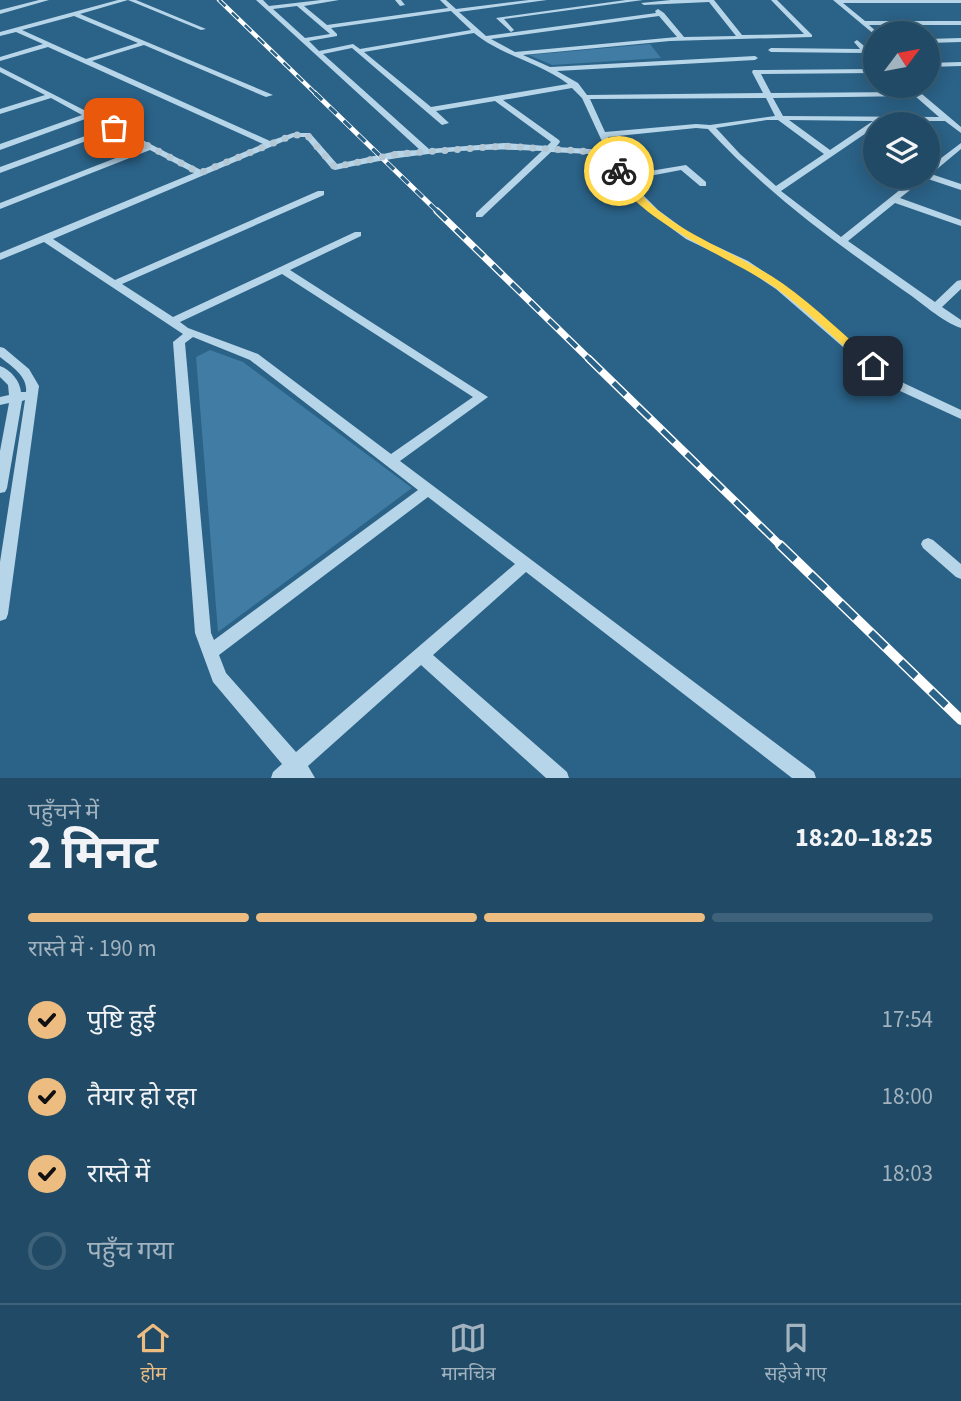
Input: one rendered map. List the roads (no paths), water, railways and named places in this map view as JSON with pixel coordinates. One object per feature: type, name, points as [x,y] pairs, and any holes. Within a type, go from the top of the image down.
[{"type":"street","points":[[0,12],[46,0]]},
{"type":"street","points":[[0,34],[125,0]]},
{"type":"street","points":[[131,0],[203,29]]},
{"type":"street","points":[[259,0],[426,151]]},
{"type":"street","points":[[268,8],[336,0]]},
{"type":"street","points":[[443,0],[480,34],[576,85],[626,185],[655,212],[689,237],[744,263],[780,287],[891,382],[961,415]]},
{"type":"street","points":[[326,27],[544,0]]},
{"type":"street","points":[[511,30],[499,19],[641,1],[711,0],[740,37]]},
{"type":"street","points":[[514,54],[682,39],[810,36],[774,0]]},
{"type":"street","points":[[641,1],[659,13],[682,39]]},
{"type":"street","points":[[837,1],[961,1]]},
{"type":"street","points":[[837,1],[863,23]]},
{"type":"street","points":[[299,4],[335,35],[304,40]]},
{"type":"street","points":[[480,34],[659,13]]},
{"type":"street","points":[[358,51],[659,13]]},
{"type":"street","points":[[75,14],[269,95]]},
{"type":"street","points":[[940,23],[961,23]]},
{"type":"street","points":[[17,30],[269,144]]},
{"type":"street","points":[[940,41],[961,40]]},
{"type":"street","points":[[85,61],[144,43]]},
{"type":"street","points":[[0,59],[50,44]]},
{"type":"street","points":[[318,53],[353,46],[445,123]]},
{"type":"street","points":[[771,50],[863,51]]},
{"type":"street","points":[[549,69],[561,66],[755,58]]},
{"type":"street","points":[[940,65],[961,64]]},
{"type":"street","points":[[0,69],[200,173]]},
{"type":"street","points":[[830,154],[780,118],[756,72],[863,71]]},
{"type":"street","points":[[0,82],[16,78]]},
{"type":"street","points":[[430,110],[576,85]]},
{"type":"street","points":[[584,97],[863,94]]},
{"type":"street","points":[[0,112],[51,96]]},
{"type":"street","points":[[923,98],[961,131]]},
{"type":"street","points":[[479,215],[556,142],[497,99]]},
{"type":"street","points":[[0,147],[89,115]]},
{"type":"street","points":[[602,135],[710,127],[767,118],[863,119]]},
{"type":"street","points":[[940,119],[947,119]]},
{"type":"street","points":[[710,127],[738,160],[775,191],[961,325]]},
{"type":"street","points":[[0,170],[114,128]]},
{"type":"street","points":[[775,191],[863,131]]},
{"type":"street","points":[[0,257],[293,135],[307,135],[335,167],[397,154],[504,146],[611,153]]},
{"type":"street","points":[[940,163],[961,145]]},
{"type":"street","points":[[0,206],[151,147]]},
{"type":"street","points":[[623,178],[683,167],[703,184]]},
{"type":"street","points":[[940,179],[961,187]]},
{"type":"street","points":[[842,241],[906,189]]},
{"type":"street","points":[[114,284],[321,194]]},
{"type":"street","points":[[894,199],[961,223]]},
{"type":"street","points":[[172,322],[358,234]]},
{"type":"street","points":[[45,238],[191,333],[254,357],[807,778]]},
{"type":"street","points":[[283,270],[482,397],[390,461]]},
{"type":"street","points":[[935,307],[961,284]]},
{"type":"street","points":[[191,333],[179,342],[203,633],[219,677],[300,772]]},
{"type":"street","points":[[0,351],[25,372],[33,386],[0,614]]},
{"type":"street","points":[[0,370],[14,383],[16,398],[1,480]]},
{"type":"street","points":[[0,401],[32,395]]},
{"type":"street","points":[[210,652],[428,490]]},
{"type":"street","points":[[928,544],[961,573]]},
{"type":"street","points":[[280,778],[300,772],[421,655],[525,564]]},
{"type":"street","points":[[421,655],[560,778]]},
{"type":"railway","points":[[219,0],[317,95]]},
{"type":"railway","points":[[315,93],[439,213]]},
{"type":"railway","points":[[437,211],[591,361]]},
{"type":"railway","points":[[589,359],[782,547]]},
{"type":"railway","points":[[780,545],[961,720]]}]
